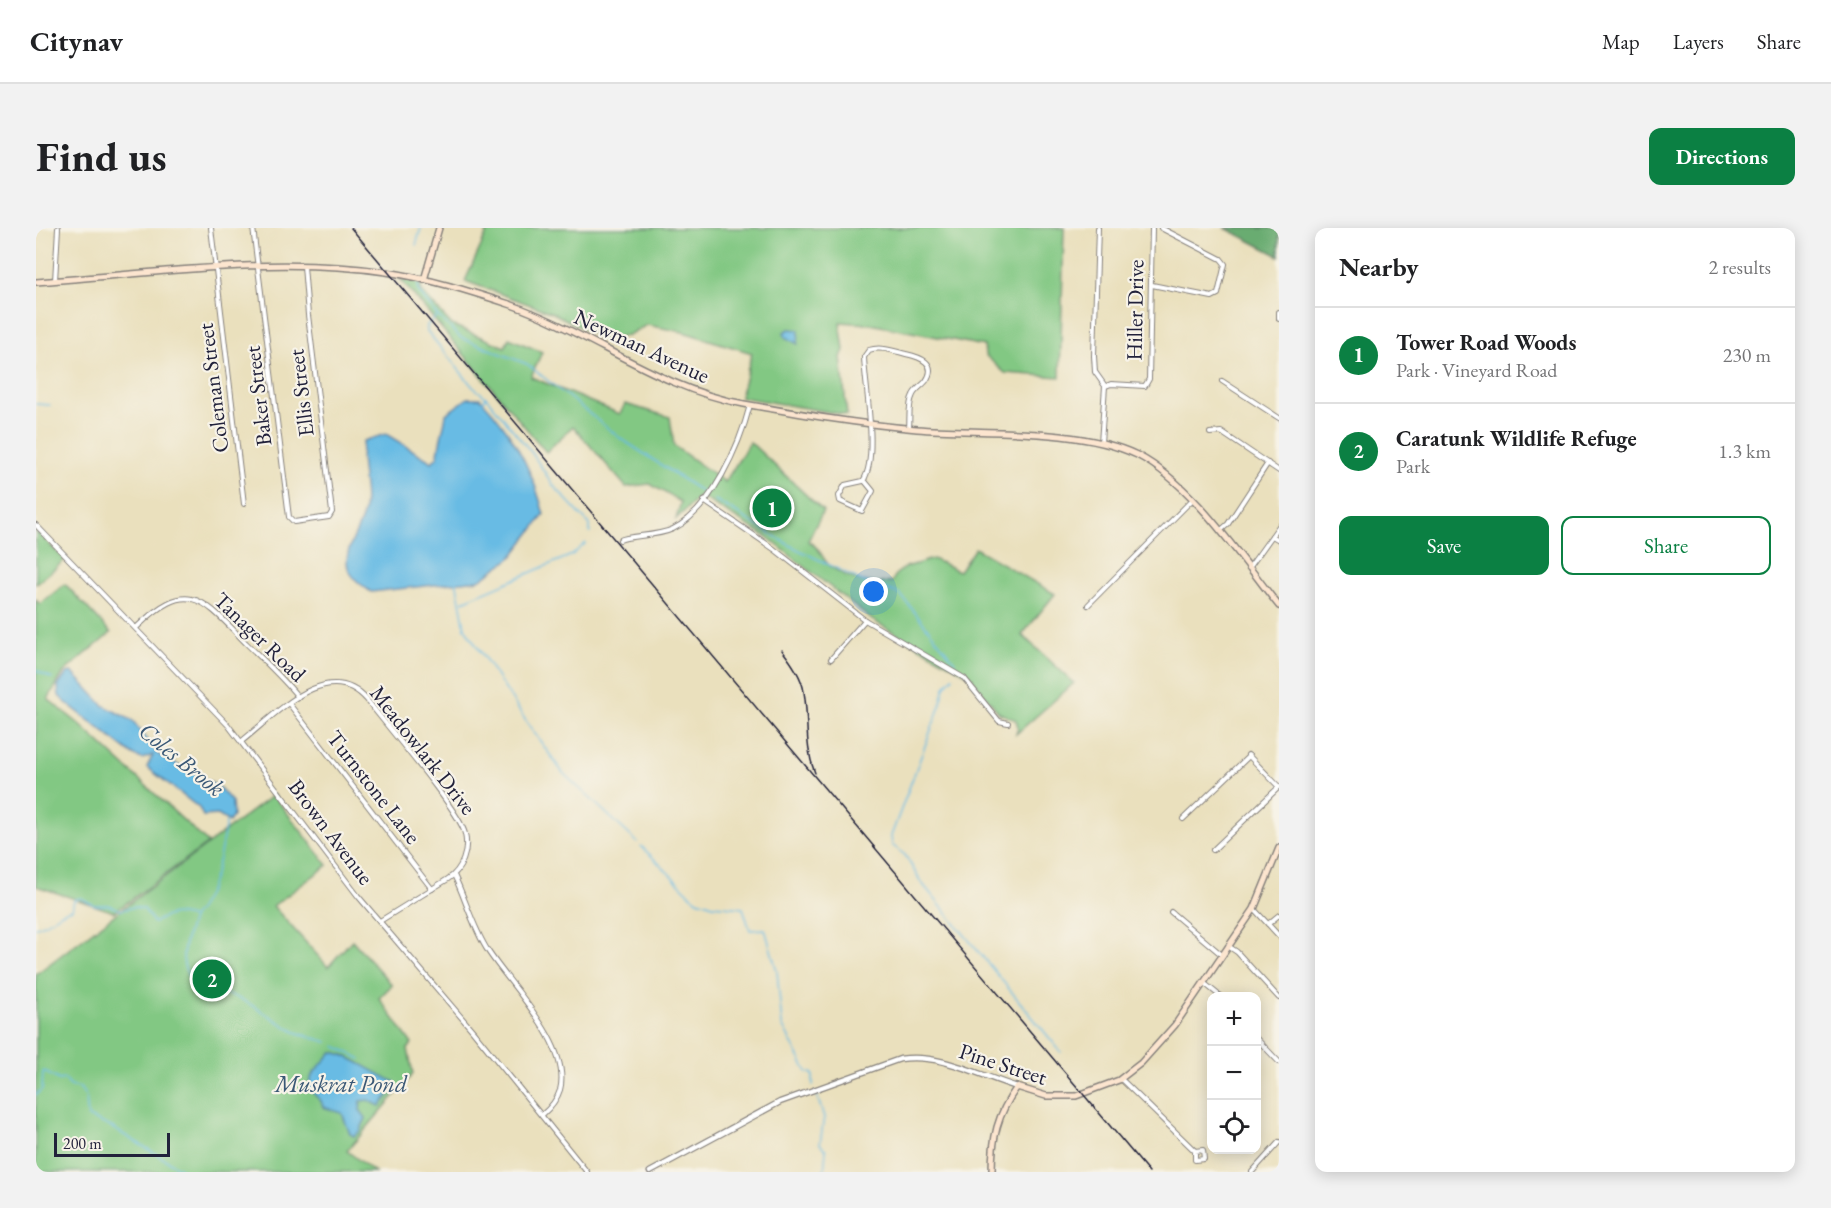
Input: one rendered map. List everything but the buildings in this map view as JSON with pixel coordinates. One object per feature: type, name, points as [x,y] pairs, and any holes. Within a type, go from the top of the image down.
[{"type":"main road","points":[[424,280],[440,228]]},
{"type":"main road","name":"Newman Avenue","points":[[36,282],[214,269],[304,266],[388,272],[424,280],[526,310],[696,392],[750,405],[909,428],[1076,438],[1101,442],[1136,455],[1157,467],[1192,499],[1279,606]]},
{"type":"main road","name":"Pine Street","points":[[1017,1087],[1046,1096],[1069,1097],[1093,1092],[1121,1079],[1165,1039],[1254,909],[1279,848]]},
{"type":"main road","points":[[992,1172],[994,1130],[1017,1087]]},
{"type":"street","points":[[55,281],[58,228]]},
{"type":"street","name":"Coleman Street","points":[[211,228],[214,269],[244,504]]},
{"type":"street","name":"Baker Street","points":[[253,228],[291,520]]},
{"type":"street","points":[[1098,228],[1095,372],[1105,386],[1101,442]]},
{"type":"street","name":"Hiller Drive","points":[[1105,386],[1112,384],[1145,386],[1149,379],[1152,228]]},
{"type":"street","points":[[1152,285],[1212,297],[1218,294],[1224,272],[1225,264],[1221,259],[1161,228]]},
{"type":"street","name":"Ellis Street","points":[[291,520],[331,515],[304,266]]},
{"type":"street","points":[[1279,312],[1279,319]]},
{"type":"street","points":[[864,480],[873,491],[862,511],[840,501],[839,496],[845,485],[860,483],[864,480],[868,466],[869,423],[864,357],[869,350],[885,349],[924,358],[929,364],[930,371],[926,381],[912,396],[909,428]]},
{"type":"street","points":[[1222,381],[1279,418]]},
{"type":"street","points":[[620,540],[649,537],[675,528],[689,518],[704,501],[737,443],[750,405]]},
{"type":"street","points":[[1210,433],[1221,432],[1279,471]]},
{"type":"street","points":[[1220,532],[1228,524],[1268,463]]},
{"type":"street","points":[[1088,605],[1192,499]]},
{"type":"street","points":[[704,501],[774,549],[865,620],[964,678],[999,721],[1008,723]]},
{"type":"street","name":"Brown Avenue","points":[[36,525],[136,627],[242,741],[314,839],[587,1172]]},
{"type":"street","points":[[1249,568],[1279,526]]},
{"type":"street","points":[[1272,536],[1279,540]]},
{"type":"street","name":"Tanager Road","points":[[136,627],[161,604],[172,600],[192,599],[202,602],[222,618],[298,697]]},
{"type":"street","points":[[831,659],[865,620]]},
{"type":"street","name":"Meadowlark Drive","points":[[242,741],[315,686],[334,683],[349,687],[363,695],[461,823],[465,834],[465,852],[454,875]]},
{"type":"street","name":"Turnstone Lane","points":[[290,705],[432,889]]},
{"type":"street","points":[[1183,819],[1249,755],[1279,787],[1213,850]]},
{"type":"street","points":[[380,921],[454,875],[487,950],[528,1002],[560,1062],[562,1075],[558,1097],[542,1115]]},
{"type":"street","points":[[1254,909],[1279,936]]},
{"type":"street","points":[[1171,912],[1222,956]]},
{"type":"street","points":[[1268,924],[1279,915]]},
{"type":"street","points":[[1228,946],[1237,952],[1279,998]]},
{"type":"street","points":[[1204,983],[1215,992]]},
{"type":"street","points":[[1261,1042],[1279,1062]]},
{"type":"street","name":"Pine Street","points":[[650,1172],[780,1102],[900,1059],[914,1057],[941,1061],[1017,1087]]},
{"type":"street","points":[[1121,1079],[1195,1151]]},
{"type":"street","points":[[1252,1172],[1279,1142]]},
{"type":"green space","points":[[489,228],[1064,228],[1060,377],[1005,373],[985,355],[984,346],[870,324],[840,322],[844,350],[841,357],[847,415],[740,397],[752,353],[683,332],[647,325],[628,335],[605,340],[553,313],[465,281]]},
{"type":"green space","points":[[1225,228],[1279,228],[1279,256]]},
{"type":"green space","points":[[400,279],[421,283],[421,291],[452,325],[505,347],[509,338],[542,352],[531,377],[620,414],[625,404],[670,417],[674,446],[725,482],[750,442],[823,511],[808,541],[817,548],[829,565],[851,578],[875,583],[892,582],[896,574],[906,567],[933,559],[959,571],[975,548],[1055,594],[1022,635],[1074,683],[1016,734],[1018,727],[1016,720],[999,713],[969,675],[872,620],[767,537],[700,496],[676,519],[681,502],[650,484],[626,487],[573,426],[546,452]]},
{"type":"green space","points":[[36,531],[65,560],[36,584]]},
{"type":"green space","points":[[65,584],[111,633],[64,672],[48,699],[78,723],[208,843],[114,912],[36,886],[36,600],[40,604]]},
{"type":"green space","points":[[273,795],[328,865],[273,906],[328,967],[352,940],[392,985],[379,998],[412,1044],[408,1049],[413,1074],[347,1151],[375,1172],[36,1172],[36,974]]},
{"type":"water","points":[[789,329],[799,330],[798,344],[785,337],[784,332]]},
{"type":"water","points":[[468,398],[480,398],[502,424],[520,452],[534,482],[544,515],[511,558],[479,580],[371,592],[352,575],[347,561],[349,548],[363,515],[365,496],[361,460],[363,441],[386,434],[432,462],[438,456],[446,414]]},
{"type":"water","points":[[72,672],[103,705],[133,721],[159,755],[219,787],[232,802],[233,816],[229,822],[218,815],[203,816],[199,808],[147,767],[153,755],[142,759],[133,755],[64,701],[59,696],[58,686],[67,673]]},
{"type":"water","name":"Muskrat Pond","points":[[332,1052],[345,1056],[395,1082],[394,1089],[380,1106],[368,1100],[361,1101],[360,1110],[366,1118],[360,1131],[354,1136],[350,1134],[342,1113],[323,1107],[321,1101],[308,1088],[312,1075]]},
{"type":"waterway","points":[[416,245],[421,228]]},
{"type":"waterway","points":[[418,284],[419,292],[437,315],[461,338],[527,364],[620,438],[702,492]]},
{"type":"waterway","points":[[437,316],[427,325],[427,331],[532,453],[553,485],[590,525],[590,532]]},
{"type":"waterway","points":[[483,402],[486,397]]},
{"type":"waterway","points":[[36,404],[50,405]]},
{"type":"waterway","points":[[715,500],[791,546],[862,581],[900,594],[955,662]]},
{"type":"waterway","points":[[463,601],[572,555],[586,543]]},
{"type":"waterway","points":[[456,580],[465,628],[528,724],[563,773],[637,842]]},
{"type":"waterway","name":"Coles Brook","points":[[36,670],[52,678]]},
{"type":"waterway","points":[[953,677],[945,687],[891,836],[892,845],[905,855],[921,882],[1061,1052]]},
{"type":"waterway","name":"Coles Brook","points":[[36,927],[72,909],[74,900],[81,898],[94,905],[108,905],[121,910],[134,907],[144,909],[154,923],[173,914],[192,918],[200,908],[211,885],[219,860],[226,822]]},
{"type":"waterway","points":[[641,846],[695,899],[713,905],[743,908],[750,930],[765,929],[777,971],[782,1025],[807,1072],[813,1074],[813,1085]]},
{"type":"waterway","points":[[192,919],[183,958],[187,974],[200,993],[224,993],[236,997],[296,1032],[327,1042]]},
{"type":"waterway","points":[[335,1046],[361,1059]]},
{"type":"waterway","name":"Coles Brook","points":[[36,1095],[42,1089],[43,1071],[59,1080],[65,1079],[70,1086],[80,1088],[86,1097],[88,1117],[111,1127],[186,1172]]},
{"type":"waterway","points":[[816,1093],[824,1117],[820,1144],[826,1150],[824,1172]]},
{"type":"railway","points":[[351,228],[1149,1172]]},
{"type":"railway","points":[[782,650],[796,670],[803,686],[809,753],[815,773]]},
{"type":"place","name":"Tower Road Woods","points":[[772,508]]},
{"type":"place","name":"Caratunk Wildlife Refuge","points":[[212,979]]}]
